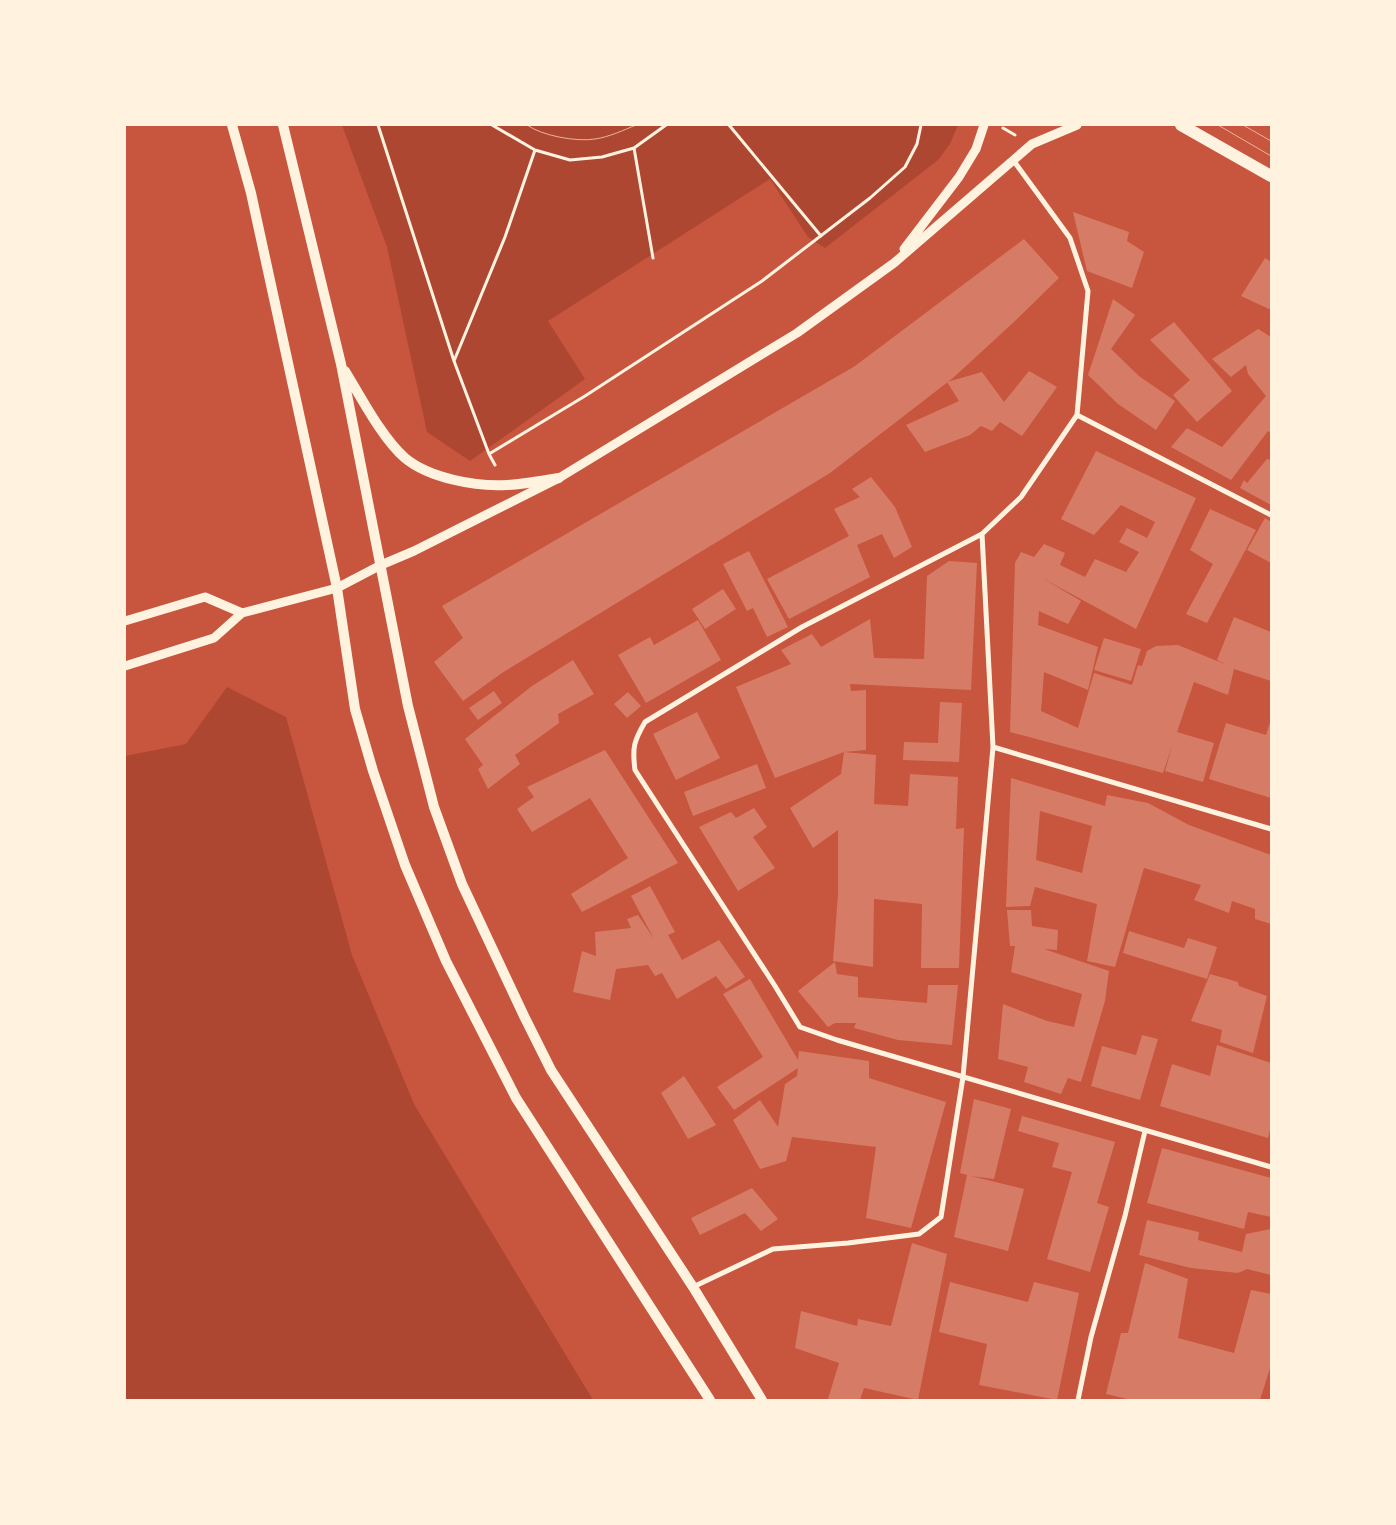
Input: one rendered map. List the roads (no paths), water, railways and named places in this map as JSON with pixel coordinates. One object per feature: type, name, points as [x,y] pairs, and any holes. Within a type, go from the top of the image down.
[{"type":"main road","points":[[232,125],[251,193],[337,588],[355,709],[373,771],[405,865],[446,961],[516,1098],[710,1400]]},
{"type":"main road","points":[[283,125],[341,364],[408,706],[434,807],[462,884],[551,1070],[693,1287],[762,1400]]},
{"type":"main road","points":[[1181,125],[1271,176]]},
{"type":"main road","points":[[341,364],[394,445],[406,458],[428,472],[476,484],[506,486],[559,478]]},
{"type":"street","points":[[894,263],[959,177],[976,149],[984,125]]},
{"type":"street","points":[[125,666],[214,638],[242,613],[337,588],[559,478],[797,333],[894,263],[1032,144],[1077,125]]},
{"type":"street","points":[[1013,160],[1070,238],[1088,291],[1077,415],[1021,497],[982,534],[802,627],[645,722],[635,739],[633,756],[635,770],[800,1027],[837,1040],[1271,1167]]},
{"type":"street","points":[[1077,415],[1271,515]]},
{"type":"street","points":[[693,1287],[773,1249],[848,1243],[919,1234],[941,1217],[963,1077],[993,747],[982,534]]},
{"type":"street","points":[[125,621],[206,597],[242,613]]},
{"type":"street","points":[[993,747],[1271,829]]},
{"type":"street","points":[[1078,1400],[1091,1337],[1125,1216],[1145,1130]]},
{"type":"tram line","points":[[527,125],[550,135],[588,140],[606,137],[636,125]]},
{"type":"tram line","points":[[1218,125],[1271,156]]},
{"type":"tram line","points":[[1243,125],[1271,141]]}]
